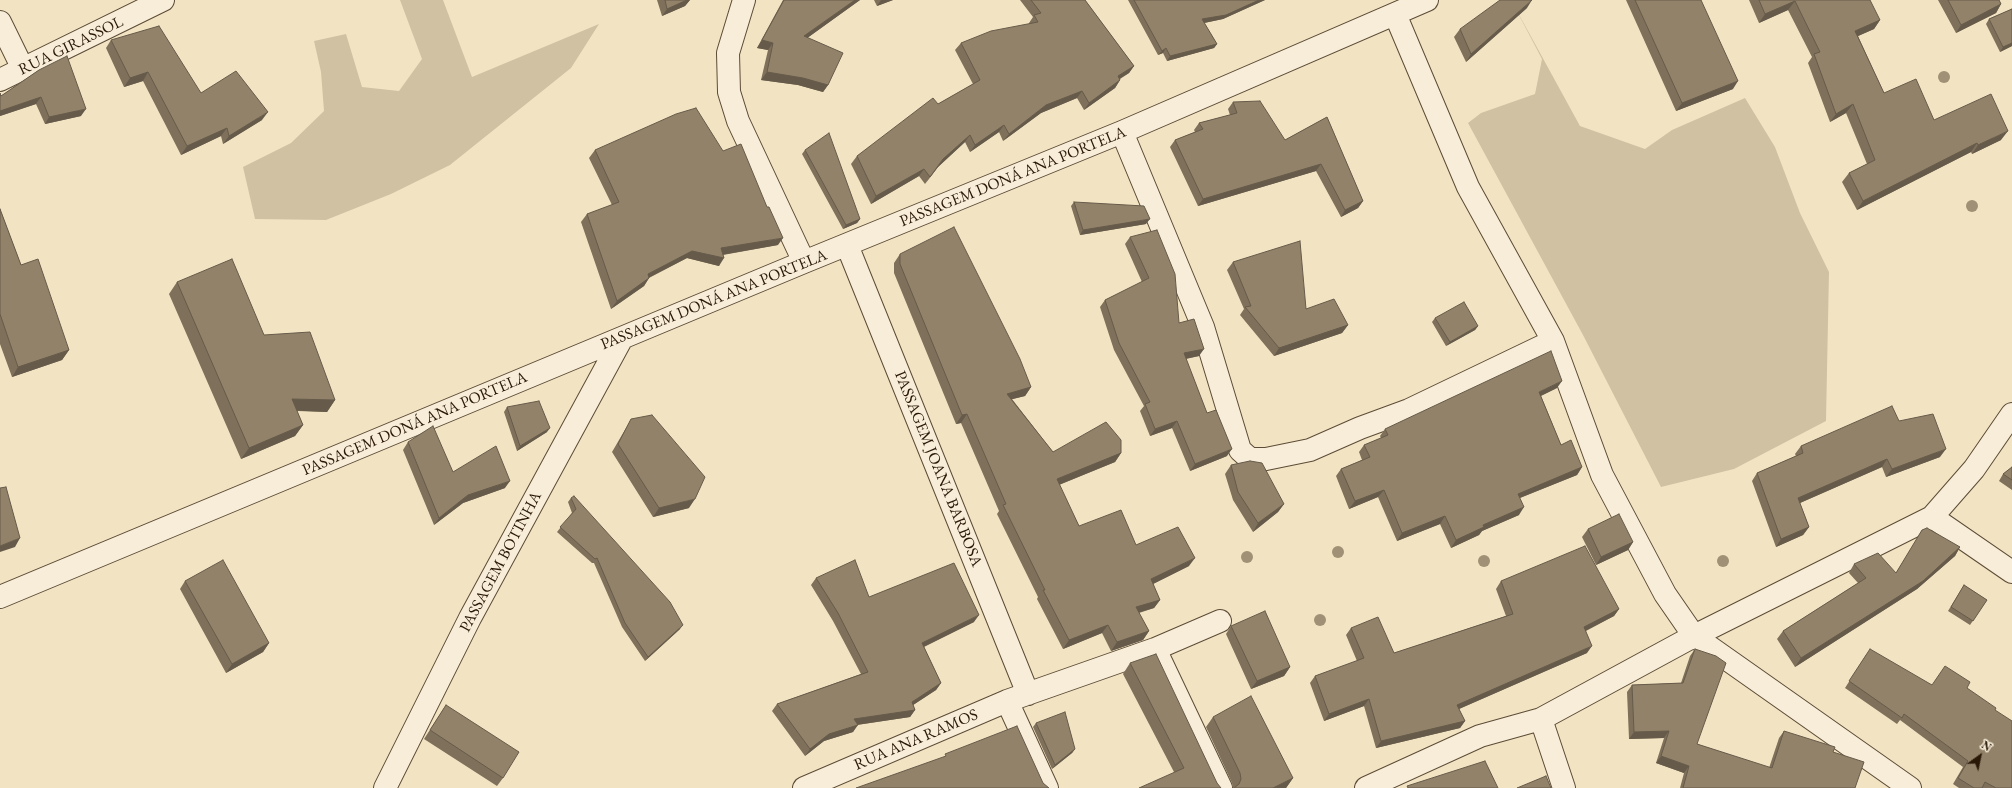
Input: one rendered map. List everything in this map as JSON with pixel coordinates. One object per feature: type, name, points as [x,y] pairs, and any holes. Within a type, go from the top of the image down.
[{"type":"street","name":"RUA GIRASSOL","points":[[0,80],[163,0]]},
{"type":"street","points":[[744,0],[728,53],[729,92],[738,121],[804,262]]},
{"type":"street","name":"PASSAGEM DONÁ ANA PORTELA","points":[[0,597],[804,262],[1122,132],[1427,0]]},
{"type":"street","points":[[1395,14],[1468,187],[1553,341],[1602,474],[1665,594],[1694,636],[1910,788]]},
{"type":"street","points":[[0,22],[23,69]]},
{"type":"street","points":[[1122,132],[1202,327],[1240,450],[1250,459],[1266,460],[1310,450],[1360,428],[1409,410],[1553,341]]},
{"type":"street","name":"PASSAGEM JOANA BARBOSA","points":[[847,245],[1028,694]]},
{"type":"street","name":"PASSAGEM BOTINHA","points":[[385,788],[470,618],[622,338]]},
{"type":"street","points":[[1366,788],[1480,736],[1541,719],[1694,636],[1932,517],[1974,468],[2012,414]]},
{"type":"street","points":[[1932,517],[2012,572]]},
{"type":"street","name":"RUA ANA RAMOS","points":[[804,788],[1007,701],[1155,649],[1220,622]]},
{"type":"street","points":[[1155,649],[1221,788]]},
{"type":"street","points":[[1007,701],[1047,788]]},
{"type":"street","points":[[1541,719],[1564,788]]},
{"type":"shaded area","points":[[400,0],[443,0],[472,77],[599,24],[571,68],[450,165],[391,194],[326,220],[255,219],[243,167],[291,143],[324,111],[321,72],[314,41],[346,34],[362,87],[399,91],[422,59]]},
{"type":"shaded area","points":[[1511,0],[1580,126],[1645,149],[1672,130],[1745,98],[1775,147],[1800,213],[1829,272],[1826,421],[1734,469],[1661,487],[1583,335],[1468,123],[1481,113],[1535,94],[1542,59]]},
{"type":"building","points":[[665,0],[687,0],[667,9]]},
{"type":"building","points":[[784,0],[855,0],[804,36],[843,53],[828,85],[803,78],[767,72],[773,43],[762,40]]},
{"type":"building","points":[[1031,0],[1085,0],[1134,66],[1118,76],[1120,80],[1089,103],[1082,91],[1046,105],[1009,134],[1004,125],[975,145],[970,135],[943,159],[930,177],[924,169],[876,196],[857,156],[933,98],[938,104],[980,80],[961,43],[991,31],[1038,22],[1034,15],[1041,13]]},
{"type":"building","points":[[1134,0],[1259,0],[1226,15],[1202,19],[1217,44],[1170,56],[1166,48],[1162,51]]},
{"type":"building","points":[[1500,0],[1532,0],[1471,54],[1460,29]]},
{"type":"building","points":[[1635,0],[1701,0],[1738,81],[1682,103]]},
{"type":"building","points":[[1759,0],[1870,0],[1880,20],[1855,31],[1884,93],[1916,79],[1934,120],[1991,94],[2008,131],[1978,145],[1977,143],[1863,201],[1849,173],[1875,160],[1853,104],[1836,114],[1814,54],[1820,52],[1795,1],[1765,14]]},
{"type":"building","points":[[1948,0],[1999,0],[2001,4],[1961,25]]},
{"type":"building","points":[[2012,9],[2012,43],[2003,47],[1989,19]]},
{"type":"building","points":[[159,26],[201,93],[236,71],[268,112],[229,136],[227,128],[187,146],[148,72],[130,78],[111,40]]},
{"type":"building","points":[[67,56],[86,109],[49,117],[41,97],[0,111],[0,93],[1,96],[39,70]]},
{"type":"building","points":[[1260,101],[1285,140],[1327,117],[1363,201],[1345,210],[1321,164],[1203,199],[1175,140],[1203,129],[1199,123],[1237,113],[1233,102]]},
{"type":"building","points":[[696,108],[723,151],[741,144],[767,207],[769,207],[783,238],[721,248],[724,258],[692,251],[648,274],[649,278],[617,301],[587,214],[619,202],[595,150],[676,114]]},
{"type":"building","points":[[829,133],[860,219],[846,225],[805,150]]},
{"type":"building","points":[[1074,202],[1144,206],[1150,219],[1083,230]]},
{"type":"building","points":[[0,209],[21,265],[38,259],[69,350],[18,367],[0,314]]},
{"type":"building","points":[[954,227],[1020,359],[1031,387],[1007,394],[1053,452],[1106,422],[1121,440],[1121,453],[1057,479],[1079,526],[1121,510],[1136,545],[1178,527],[1195,558],[1151,579],[1160,600],[1136,607],[1149,631],[1117,642],[1108,625],[1069,640],[1043,590],[1045,590],[1003,505],[1006,504],[967,414],[962,415],[900,264],[900,254]]},
{"type":"building","points":[[1157,230],[1175,274],[1179,323],[1194,319],[1204,349],[1184,353],[1207,413],[1216,410],[1232,449],[1195,464],[1177,421],[1155,429],[1145,404],[1150,402],[1119,343],[1105,300],[1149,278],[1130,237]]},
{"type":"building","points":[[1300,241],[1306,309],[1334,299],[1348,325],[1279,348],[1245,307],[1251,306],[1233,262]]},
{"type":"building","points":[[232,259],[264,335],[310,332],[335,400],[292,399],[303,425],[249,448],[177,282]]},
{"type":"building","points":[[1464,302],[1478,326],[1450,342],[1435,318]]},
{"type":"building","points":[[1551,351],[1562,381],[1539,392],[1561,445],[1571,440],[1582,467],[1518,494],[1524,507],[1483,525],[1484,527],[1456,540],[1445,516],[1402,533],[1384,490],[1355,501],[1341,469],[1370,457],[1364,445],[1388,435],[1385,429]]},
{"type":"building","points":[[539,401],[550,428],[520,446],[507,407]]},
{"type":"building","points":[[1892,406],[1899,421],[1933,414],[1946,449],[1892,469],[1887,459],[1798,498],[1809,527],[1781,539],[1757,473],[1803,453],[1801,446]]},
{"type":"building","points":[[652,415],[705,477],[695,499],[659,508],[618,444],[631,419]]},
{"type":"building","points":[[433,426],[453,472],[496,446],[510,481],[468,495],[439,518],[408,442]]},
{"type":"building","points":[[1250,461],[1262,463],[1284,504],[1258,523],[1238,492],[1231,465]]},
{"type":"building","points":[[2012,467],[2012,480],[2003,474]]},
{"type":"building","points":[[6,487],[20,538],[0,546],[0,488]]},
{"type":"building","points":[[574,496],[670,602],[683,625],[648,657],[625,623],[597,558],[595,559],[560,527],[576,509],[571,498]]},
{"type":"building","points":[[1619,514],[1633,542],[1601,557],[1588,529]]},
{"type":"building","points":[[1927,528],[1960,547],[1923,581],[1801,658],[1783,631],[1866,578],[1854,564],[1878,553],[1896,573],[1922,530]]},
{"type":"building","points":[[1585,546],[1619,609],[1584,627],[1592,646],[1457,705],[1465,721],[1381,741],[1369,699],[1329,714],[1315,676],[1364,658],[1351,628],[1378,617],[1394,653],[1513,614],[1501,581]]},
{"type":"building","points":[[223,560],[269,643],[232,664],[185,581]]},
{"type":"building","points":[[855,560],[869,597],[954,563],[979,615],[922,643],[941,683],[912,702],[915,710],[854,719],[858,725],[829,734],[810,749],[777,704],[868,672],[838,613],[816,578]]},
{"type":"building","points":[[1964,585],[1987,600],[1973,621],[1951,607]]},
{"type":"building","points":[[1265,611],[1290,667],[1257,681],[1231,626]]},
{"type":"building","points":[[1695,649],[1716,656],[1726,663],[1697,744],[1772,768],[1784,731],[1835,747],[1833,752],[1864,762],[1855,788],[1683,788],[1689,766],[1661,756],[1669,731],[1634,732],[1632,685],[1683,683]]},
{"type":"building","points":[[1870,649],[1932,685],[1945,666],[1970,682],[1967,688],[2012,721],[2012,788],[1996,788],[1985,782],[1982,788],[1974,788],[1958,778],[1968,761],[1904,714],[1902,718],[1849,681]]},
{"type":"building","points":[[1156,654],[1217,783],[1221,788],[1139,788],[1184,768],[1130,663]]},
{"type":"building","points":[[1251,696],[1293,778],[1273,788],[1234,788],[1239,784],[1241,779],[1240,773],[1213,717]]},
{"type":"building","points":[[446,705],[519,752],[503,778],[430,730]]},
{"type":"building","points":[[1065,712],[1075,749],[1055,765],[1036,723]]},
{"type":"building","points":[[1017,726],[1043,783],[1049,788],[856,788],[946,756],[945,754]]},
{"type":"building","points":[[1485,761],[1498,788],[1408,788],[1407,786]]},
{"type":"building","points":[[1546,776],[1551,788],[1517,788]]}]
